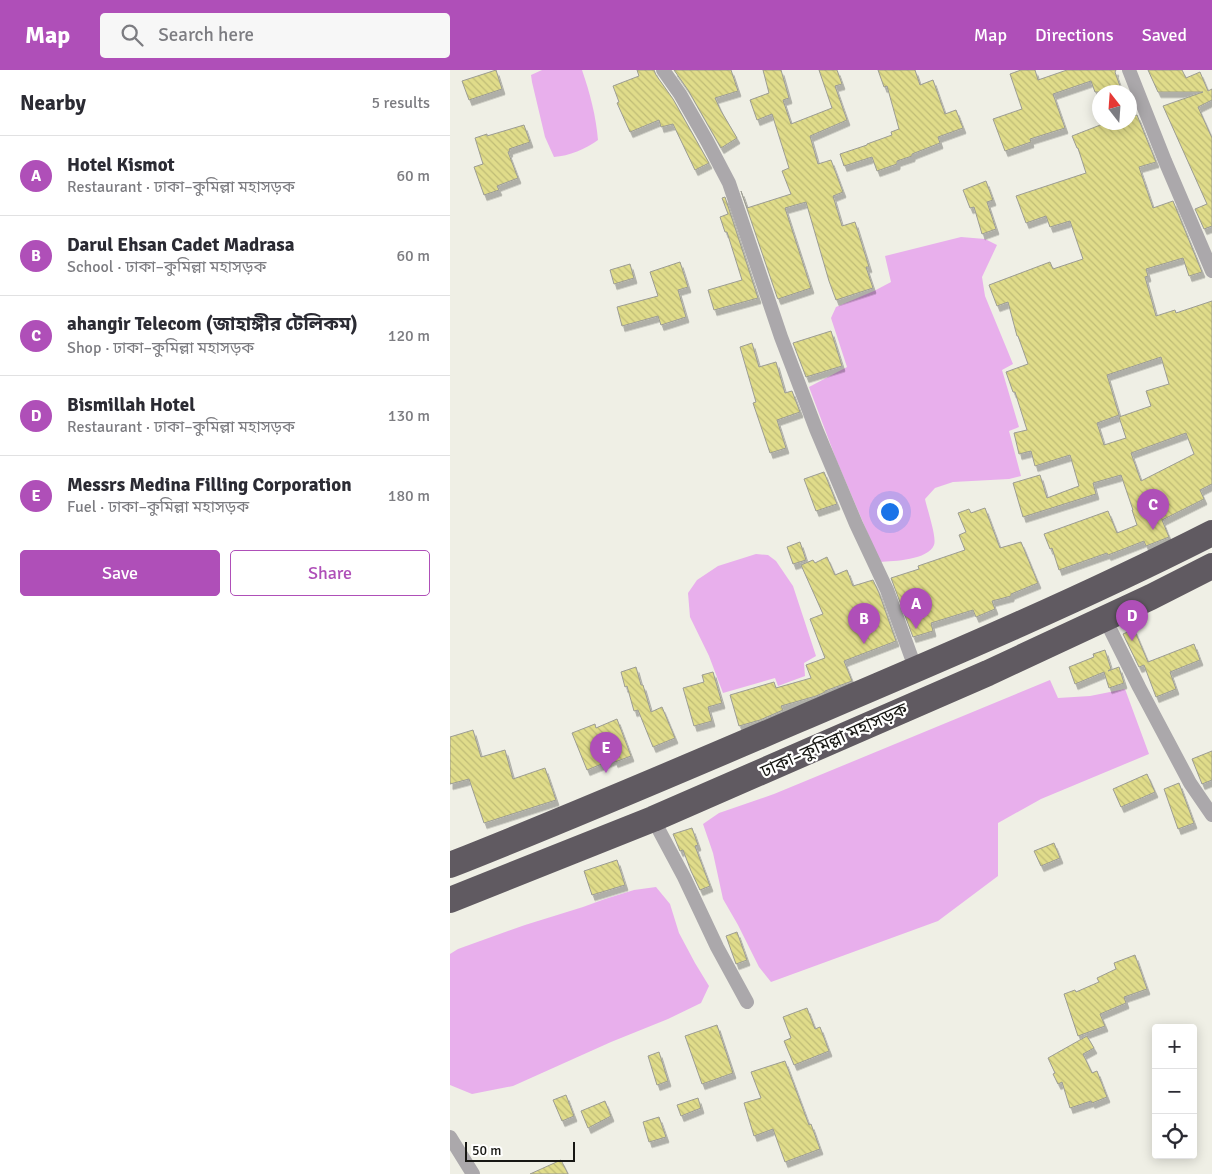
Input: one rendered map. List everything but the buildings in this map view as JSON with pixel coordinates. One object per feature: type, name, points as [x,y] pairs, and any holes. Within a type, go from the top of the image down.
[{"type":"highway","name":"ঢাকা–কুমিল্লা মহাসড়ক","points":[[450,865],[538,830],[916,670],[1144,567],[1212,533]]},
{"type":"highway","name":"ঢাকা–কুমিল্লা মহাসড়ক","points":[[450,900],[653,820],[988,673],[1151,597],[1212,566]]},
{"type":"highway","points":[[538,830],[552,859]]},
{"type":"street","points":[[663,70],[680,94],[707,140],[728,182],[781,337],[816,429],[856,524],[887,590],[916,670]]},
{"type":"street","points":[[1130,70],[1165,161],[1212,271]]},
{"type":"street","points":[[1105,618],[1190,783],[1212,815]]},
{"type":"street","points":[[653,820],[747,1002]]},
{"type":"street","points":[[450,1137],[473,1174]]},
{"type":"shaded area","points":[[542,70],[582,70],[596,122],[598,140],[577,152],[554,157],[545,137],[531,75]]},
{"type":"shaded area","points":[[961,237],[985,239],[997,245],[982,277],[985,296],[1013,364],[1002,370],[1019,427],[1009,431],[1021,476],[1009,479],[953,482],[935,488],[925,499],[935,541],[931,550],[910,559],[880,562],[836,459],[809,387],[847,367],[831,318],[836,307],[891,282],[885,256]]},
{"type":"shaded area","points":[[756,554],[768,555],[776,561],[793,586],[816,656],[804,663],[805,676],[778,686],[775,678],[723,693],[709,656],[690,617],[688,593],[697,580],[718,566]]},
{"type":"shaded area","points":[[1050,680],[1058,698],[1090,696],[1125,689],[1149,754],[1041,799],[998,823],[998,876],[938,921],[771,982],[759,967],[723,899],[713,853],[703,824],[719,813],[774,794]]},
{"type":"shaded area","points":[[656,887],[670,904],[679,933],[709,986],[701,1003],[513,1086],[472,1094],[450,1085],[450,954],[458,949],[525,925],[634,890]]},
{"type":"place","name":"ahangir Telecom (জাহাঙ্গীর টেলিকম)","points":[[1153,530]]},
{"type":"place","name":"Hotel Kismot","points":[[916,629]]},
{"type":"place","name":"Bismillah Hotel","points":[[1132,641]]},
{"type":"place","name":"Darul Ehsan Cadet Madrasa","points":[[864,644]]},
{"type":"place","name":"Messrs Medina Filling Corporation","points":[[606,773]]}]
